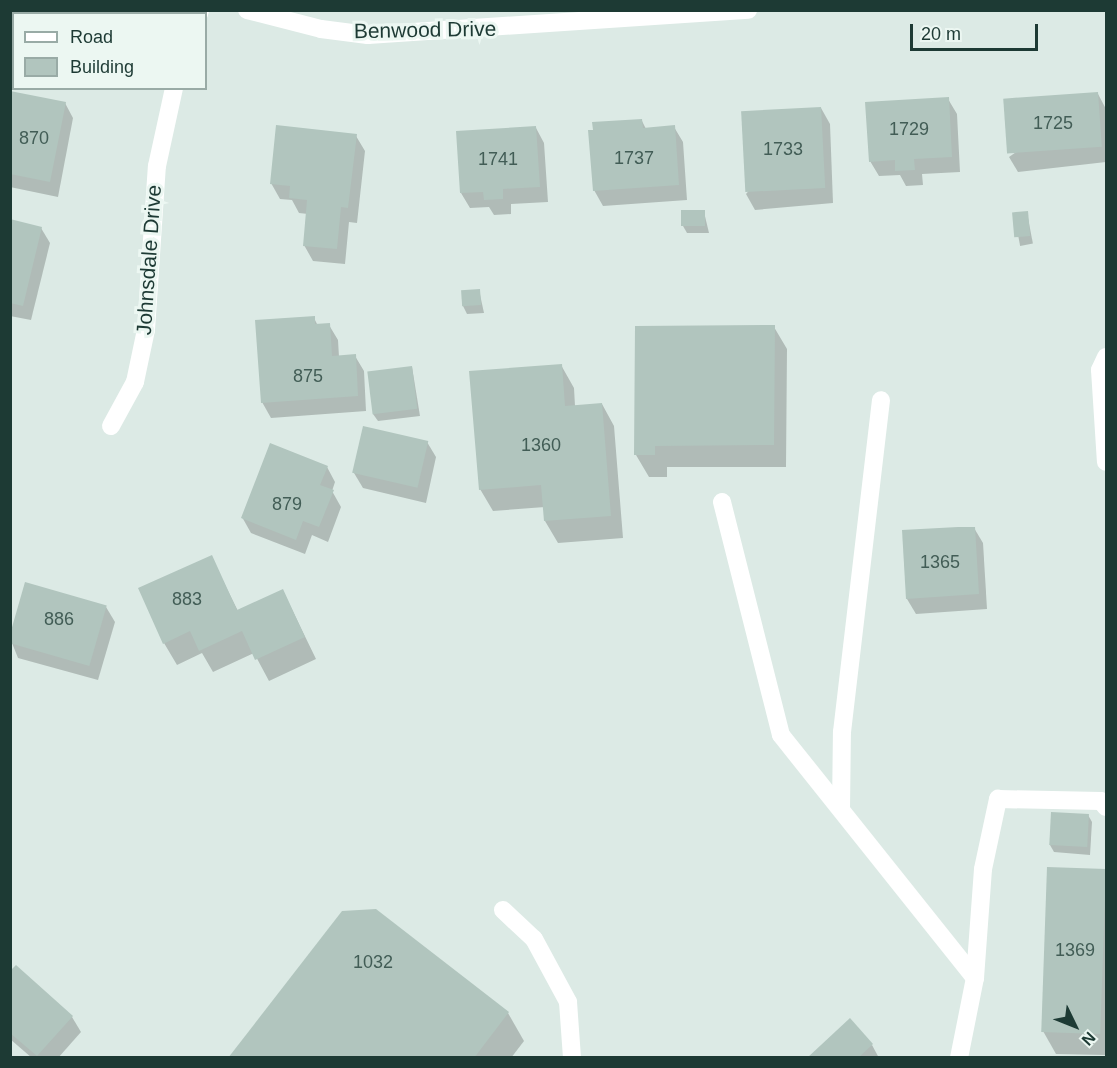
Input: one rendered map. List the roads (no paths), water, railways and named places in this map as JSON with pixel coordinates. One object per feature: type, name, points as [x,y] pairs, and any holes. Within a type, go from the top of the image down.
[{"type":"street","name":"Benwood Drive","points":[[248,10],[321,29],[378,35],[748,10]]},
{"type":"street","name":"Johnsdale Drive","points":[[111,426],[135,382],[146,330],[157,166],[174,90]]},
{"type":"street","points":[[1107,357],[1100,370],[1107,462]]},
{"type":"street","points":[[841,809],[842,732],[881,399]]},
{"type":"street","points":[[722,502],[781,735],[975,978]]},
{"type":"street","points":[[960,1058],[975,978],[983,869],[998,799],[1101,801],[1107,807]]},
{"type":"street","points":[[503,910],[534,939],[568,1002],[572,1058]]}]
